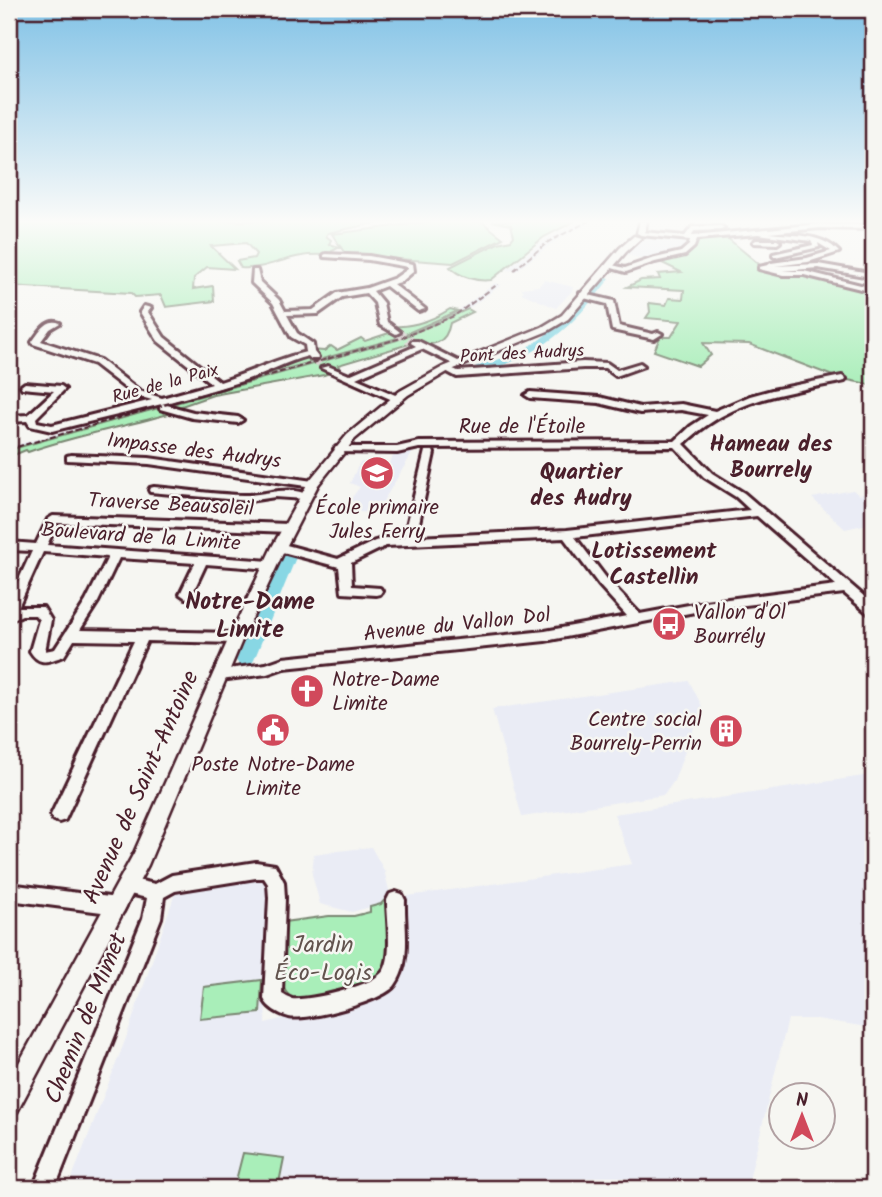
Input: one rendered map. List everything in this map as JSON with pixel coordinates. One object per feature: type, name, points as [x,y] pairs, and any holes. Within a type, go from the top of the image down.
[{"type":"main road","name":"Avenue de Saint-Antoine","points":[[9,1104],[151,838],[224,675],[236,638],[304,496],[342,447],[397,399],[458,363],[545,329],[565,317],[599,277]]},
{"type":"street","points":[[255,277],[256,283],[276,302],[282,313],[315,312],[340,295],[369,290],[404,277]]},
{"type":"street","points":[[820,277],[873,290]]},
{"type":"street","points":[[388,284],[421,309]]},
{"type":"street","points":[[369,290],[379,303],[383,323],[396,332]]},
{"type":"street","points":[[583,295],[611,303],[615,328],[654,337],[658,334]]},
{"type":"street","points":[[147,308],[144,312],[161,339],[218,385]]},
{"type":"street","name":"Rue de la Paix","points":[[9,419],[31,418],[33,424],[38,427],[52,428],[161,403],[243,378],[279,361],[312,355],[309,344],[294,335],[282,313]]},
{"type":"street","points":[[56,323],[47,327],[36,342],[97,362],[137,393],[192,415],[238,420]]},
{"type":"street","points":[[349,378],[418,345],[458,363]]},
{"type":"street","name":"Pont des Audrys","points":[[446,369],[457,374],[583,365],[607,366],[616,373],[640,366]]},
{"type":"street","points":[[325,368],[397,399]]},
{"type":"street","points":[[842,379],[775,391],[714,413],[678,444],[708,475],[740,495],[873,611]]},
{"type":"street","points":[[24,386],[61,389],[31,418]]},
{"type":"street","points":[[530,395],[599,400],[640,410],[681,407],[714,413]]},
{"type":"street","name":"Rue de l'Étoile","points":[[342,447],[397,450],[419,445],[678,444]]},
{"type":"street","points":[[409,542],[429,453]]},
{"type":"street","name":"Impasse des Audrys","points":[[71,458],[149,461],[313,484]]},
{"type":"street","points":[[154,491],[249,498],[275,494],[304,496]]},
{"type":"street","points":[[279,547],[338,563],[345,562],[377,544],[567,534],[760,512]]},
{"type":"street","name":"Traverse Beausoleil","points":[[37,548],[53,519],[288,528]]},
{"type":"street","points":[[567,534],[603,582],[637,619]]},
{"type":"street","name":"Boulevard de la Limite","points":[[9,547],[270,565]]},
{"type":"street","points":[[9,615],[37,548]]},
{"type":"street","points":[[9,615],[32,610],[44,614],[37,651],[42,657],[59,653],[72,635],[116,553]]},
{"type":"street","points":[[186,594],[202,560]]},
{"type":"street","points":[[345,562],[346,590],[376,591]]},
{"type":"street","name":"Avenue du Vallon Dol","points":[[224,675],[267,669],[283,663],[545,636],[690,609],[847,588]]},
{"type":"street","points":[[72,635],[236,638]]},
{"type":"street","points":[[59,815],[143,636]]},
{"type":"street","points":[[127,886],[156,892],[172,883],[256,870],[269,872],[276,883],[273,999],[290,1009],[328,1003],[373,989],[388,981],[394,968],[396,900]]},
{"type":"street","points":[[9,892],[117,906]]},
{"type":"street","name":"Chemin de Mimet","points":[[44,1188],[152,918],[157,900],[156,892]]},
{"type":"shaded area","points":[[544,280],[573,287],[556,308],[521,293],[524,291],[521,288],[539,286]]},
{"type":"shaded area","points":[[495,283],[501,285],[468,309],[397,340],[208,395],[165,406],[163,404],[405,335],[458,311]]},
{"type":"shaded area","points":[[159,405],[162,407],[9,451],[9,447]]},
{"type":"shaded area","name":"École primaire Jules Ferry","points":[[396,452],[413,452],[376,513],[341,511],[360,487],[350,483],[360,462],[388,464]]},
{"type":"shaded area","points":[[853,490],[859,495],[873,492],[873,523],[845,529],[812,498]]},
{"type":"shaded area","points":[[689,681],[702,706],[674,781],[664,795],[522,817],[492,709]]},
{"type":"shaded area","points":[[870,775],[873,779],[873,1028],[817,1019],[788,1019],[773,1082],[766,1082],[766,1110],[747,1188],[68,1188],[126,1038],[174,896],[179,890],[268,878],[271,900],[265,1023],[381,994],[401,897],[632,864],[614,814]]},
{"type":"shaded area","points":[[371,847],[384,870],[390,894],[381,904],[352,912],[320,904],[312,874],[314,854]]},
{"type":"green space","points":[[9,277],[195,277],[193,289],[213,286],[214,301],[166,307],[161,295],[135,297],[131,293],[9,286]]},
{"type":"green space","points":[[466,277],[495,277],[491,280]]},
{"type":"green space","points":[[659,277],[813,277],[873,291],[873,385],[838,378],[749,344],[703,343],[711,355],[698,366],[654,351],[660,337],[671,337],[681,321],[646,318],[650,312],[649,303],[666,305],[669,298],[683,299],[684,290],[627,287],[641,280],[660,279]]},
{"type":"green space","points":[[450,309],[458,311],[394,339],[163,403],[201,392],[312,350],[324,351],[331,346],[337,350],[361,338],[365,341],[389,333],[382,326],[418,324]]},
{"type":"green space","points":[[468,309],[473,312],[450,323],[442,340],[432,344],[413,343],[416,347],[409,344],[338,365],[343,375],[324,368],[327,374],[324,375],[213,395],[173,409],[165,406],[397,340]]},
{"type":"green space","points":[[162,407],[163,411],[172,413],[28,452],[26,450],[9,457],[9,451],[16,448]]},
{"type":"green space","name":"Jardin Éco-Logis","points":[[390,894],[388,957],[383,978],[343,994],[311,1001],[298,1000],[287,994],[281,975],[284,922],[329,916],[354,916],[370,912],[370,907],[381,904]]},
{"type":"green space","points":[[262,980],[260,1013],[200,1019],[204,987]]},
{"type":"green space","points":[[243,1153],[284,1158],[278,1188],[234,1188]]},
{"type":"waterway","points":[[591,295],[605,278]]},
{"type":"waterway","points":[[476,370],[516,357],[540,345],[571,319],[588,298]]},
{"type":"waterway","points":[[245,660],[290,555]]},
{"type":"tunnel","points":[[399,334],[396,332],[414,343]]},
{"type":"tunnel","points":[[314,357],[325,368]]},
{"type":"railway","points":[[9,449],[401,338],[454,316],[498,284]]},
{"type":"place","name":"École primaire Jules Ferry","points":[[377,473]]},
{"type":"place","name":"Vallon d'Ol Bourrély","points":[[669,624]]},
{"type":"place","name":"Notre-Dame Limite","points":[[307,691]]},
{"type":"place","name":"Poste Notre-Dame Limite","points":[[273,730]]},
{"type":"place","name":"Centre social Bourrely-Perrin","points":[[726,731]]},
{"type":"district","name":"Hameau des Bourrely","points":[[771,456]]},
{"type":"district","name":"Quartier des Audry","points":[[581,484]]},
{"type":"district","name":"Lotissement Castellin","points":[[654,563]]},
{"type":"district","name":"Notre-Dame Limite","points":[[250,615]]}]
